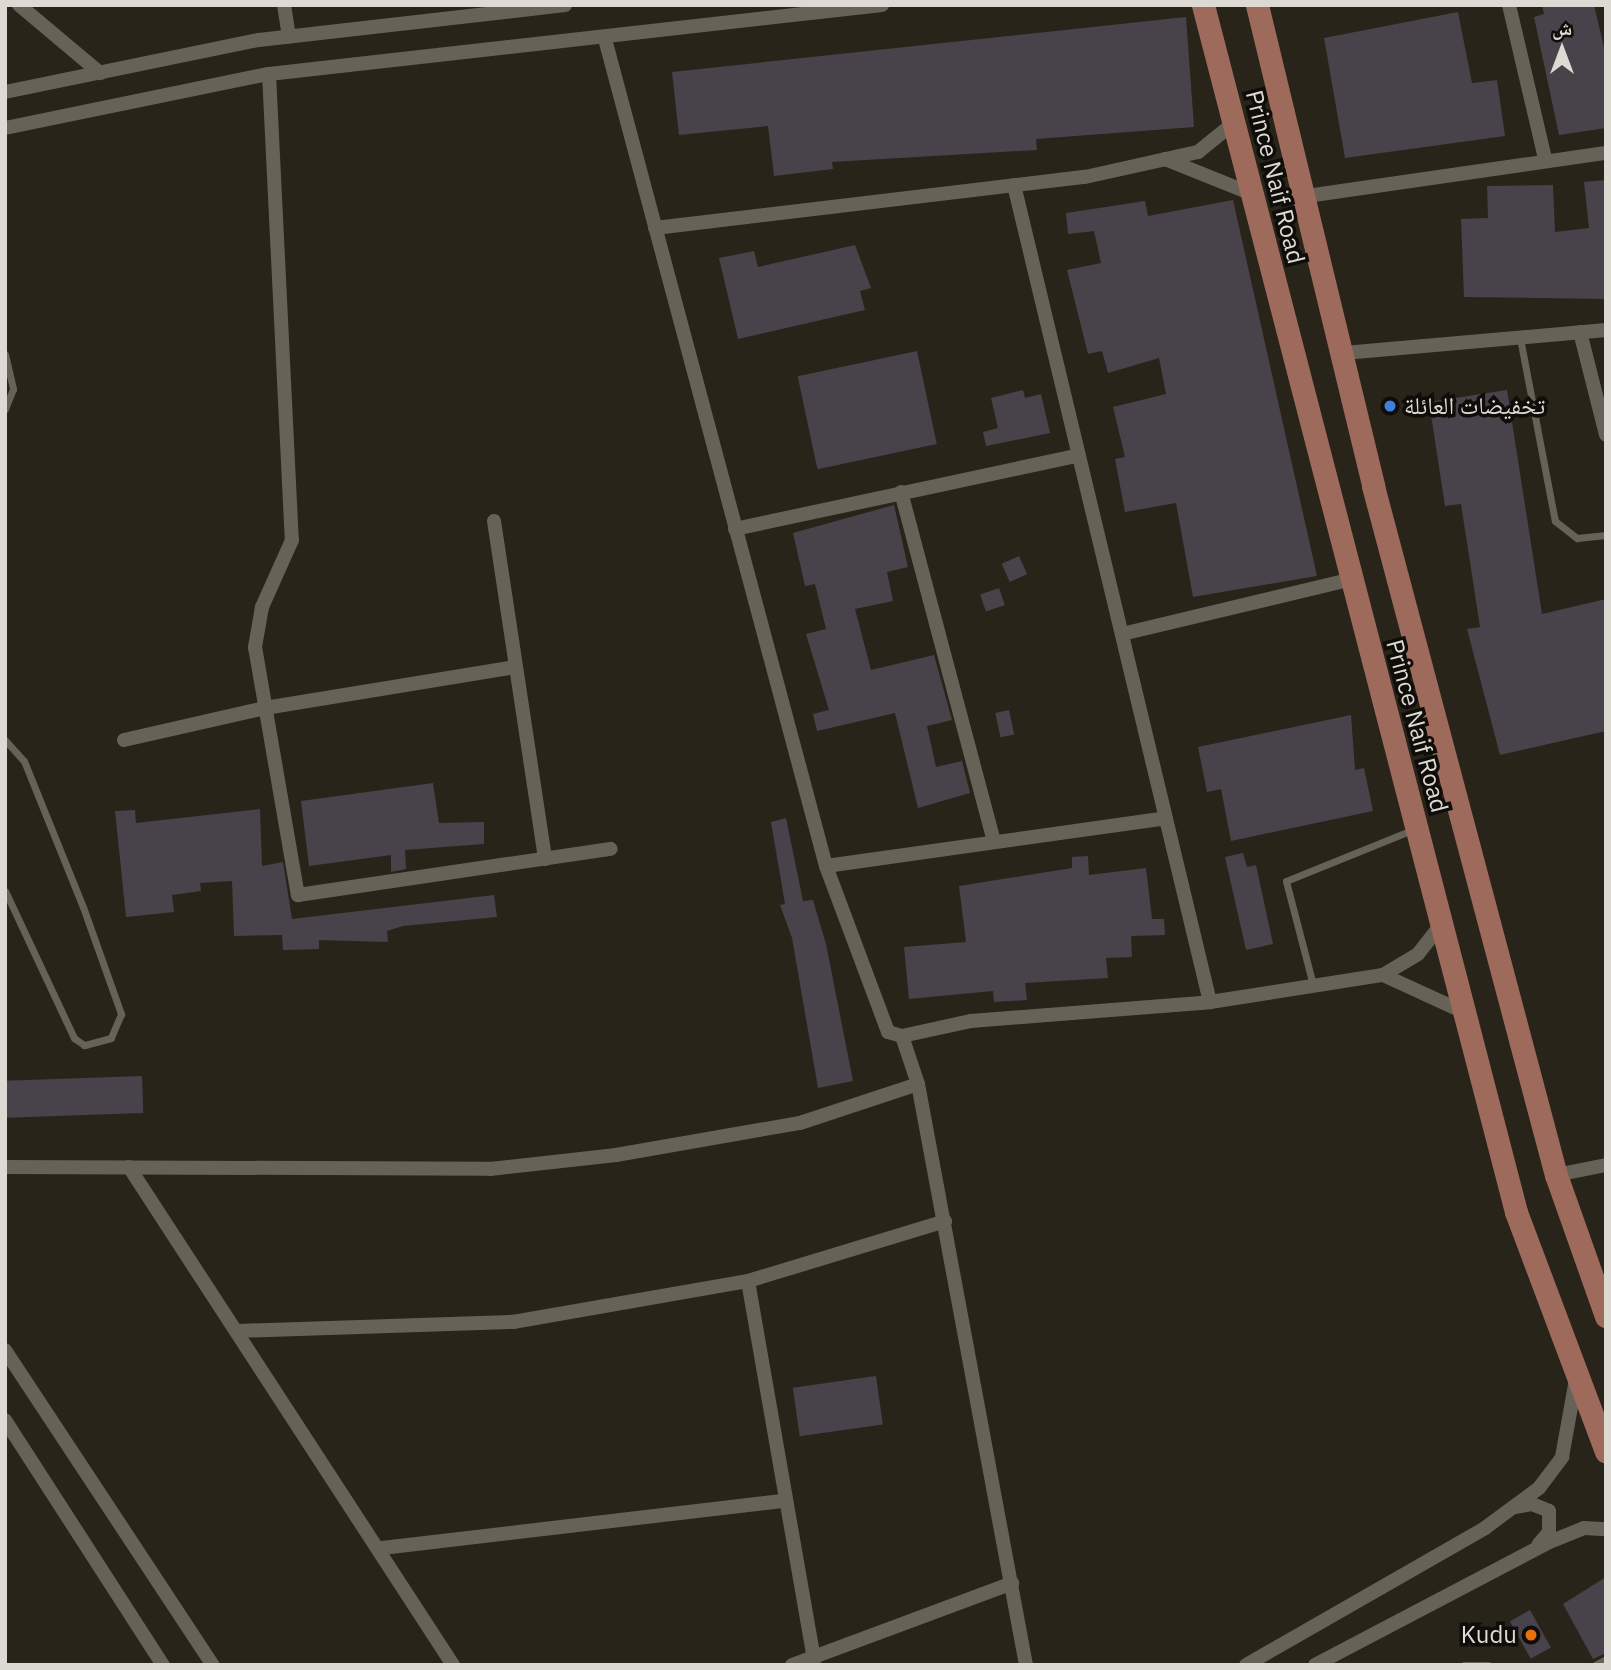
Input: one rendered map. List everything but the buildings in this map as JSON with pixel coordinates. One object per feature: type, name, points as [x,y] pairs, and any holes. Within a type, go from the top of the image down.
[{"type":"main road","name":"Prince Naif Road","points":[[1203,5],[1516,1212],[1606,1452]]},
{"type":"main road","name":"Prince Naif Road","points":[[1257,5],[1300,197],[1344,353],[1373,486],[1556,1175],[1606,1315]]},
{"type":"street","points":[[19,5],[100,73]]},
{"type":"street","points":[[284,5],[289,37]]},
{"type":"street","points":[[5,92],[289,37],[565,5]]},
{"type":"street","points":[[5,128],[269,74],[605,39],[882,5]]},
{"type":"street","points":[[1509,5],[1545,159]]},
{"type":"street","points":[[605,39],[826,866],[888,1032],[902,1036],[971,1021],[1210,1002],[1312,982],[1383,975],[1418,954],[1441,925]]},
{"type":"street","points":[[269,74],[292,540],[260,620],[256,647],[298,895],[611,849]]},
{"type":"street","points":[[655,228],[1014,185],[1165,159],[1198,152],[1235,122]]},
{"type":"street","points":[[1300,197],[1545,159],[1606,153]]},
{"type":"street","points":[[1165,159],[1252,194]]},
{"type":"street","points":[[1014,185],[1075,456],[1122,634],[1210,1002]]},
{"type":"street","points":[[1344,353],[1606,330]]},
{"type":"street","points":[[1580,332],[1606,435]]},
{"type":"street","points":[[735,529],[1075,456]]},
{"type":"street","points":[[901,492],[994,842]]},
{"type":"street","points":[[494,520],[545,859]]},
{"type":"street","points":[[1122,634],[1352,579]]},
{"type":"street","points":[[124,740],[265,708],[516,667]]},
{"type":"street","points":[[826,866],[1166,818]]},
{"type":"street","points":[[1383,975],[1464,1012]]},
{"type":"street","points":[[902,1036],[918,1084],[1026,1665]]},
{"type":"street","points":[[5,1167],[490,1169],[558,1162],[800,1123],[918,1084]]},
{"type":"street","points":[[1556,1175],[1606,1165]]},
{"type":"street","points":[[129,1167],[382,1548],[453,1665]]},
{"type":"street","points":[[237,1331],[513,1322],[748,1281],[945,1221]]},
{"type":"street","points":[[748,1281],[784,1501],[814,1660]]},
{"type":"street","points":[[5,1350],[213,1665]]},
{"type":"street","points":[[1246,1665],[1513,1507],[1539,1488],[1562,1457],[1577,1378]]},
{"type":"street","points":[[5,1420],[163,1665]]},
{"type":"street","points":[[382,1548],[784,1501]]},
{"type":"street","points":[[1513,1507],[1532,1504],[1549,1511],[1549,1532],[1536,1548]]},
{"type":"street","points":[[1315,1665],[1536,1548],[1584,1528],[1606,1529]]},
{"type":"street","points":[[792,1665],[814,1660],[1012,1583]]},
{"type":"lane","points":[[1520,337],[1555,520],[1577,538],[1606,535]]},
{"type":"lane","points":[[5,354],[13,389],[5,409]]},
{"type":"lane","points":[[5,740],[24,761],[83,907],[121,1014],[111,1038],[84,1045],[74,1038],[5,891]]},
{"type":"lane","points":[[1312,982],[1286,881],[1416,828]]},
{"type":"lane","points":[[1595,1665],[1606,1659]]},
{"type":"lane","points":[[1464,1665],[1488,1665]]},
{"type":"place","name":"تخفيضات العائلة","points":[[1390,406]]},
{"type":"place","name":"Kudu","points":[[1531,1635]]}]
